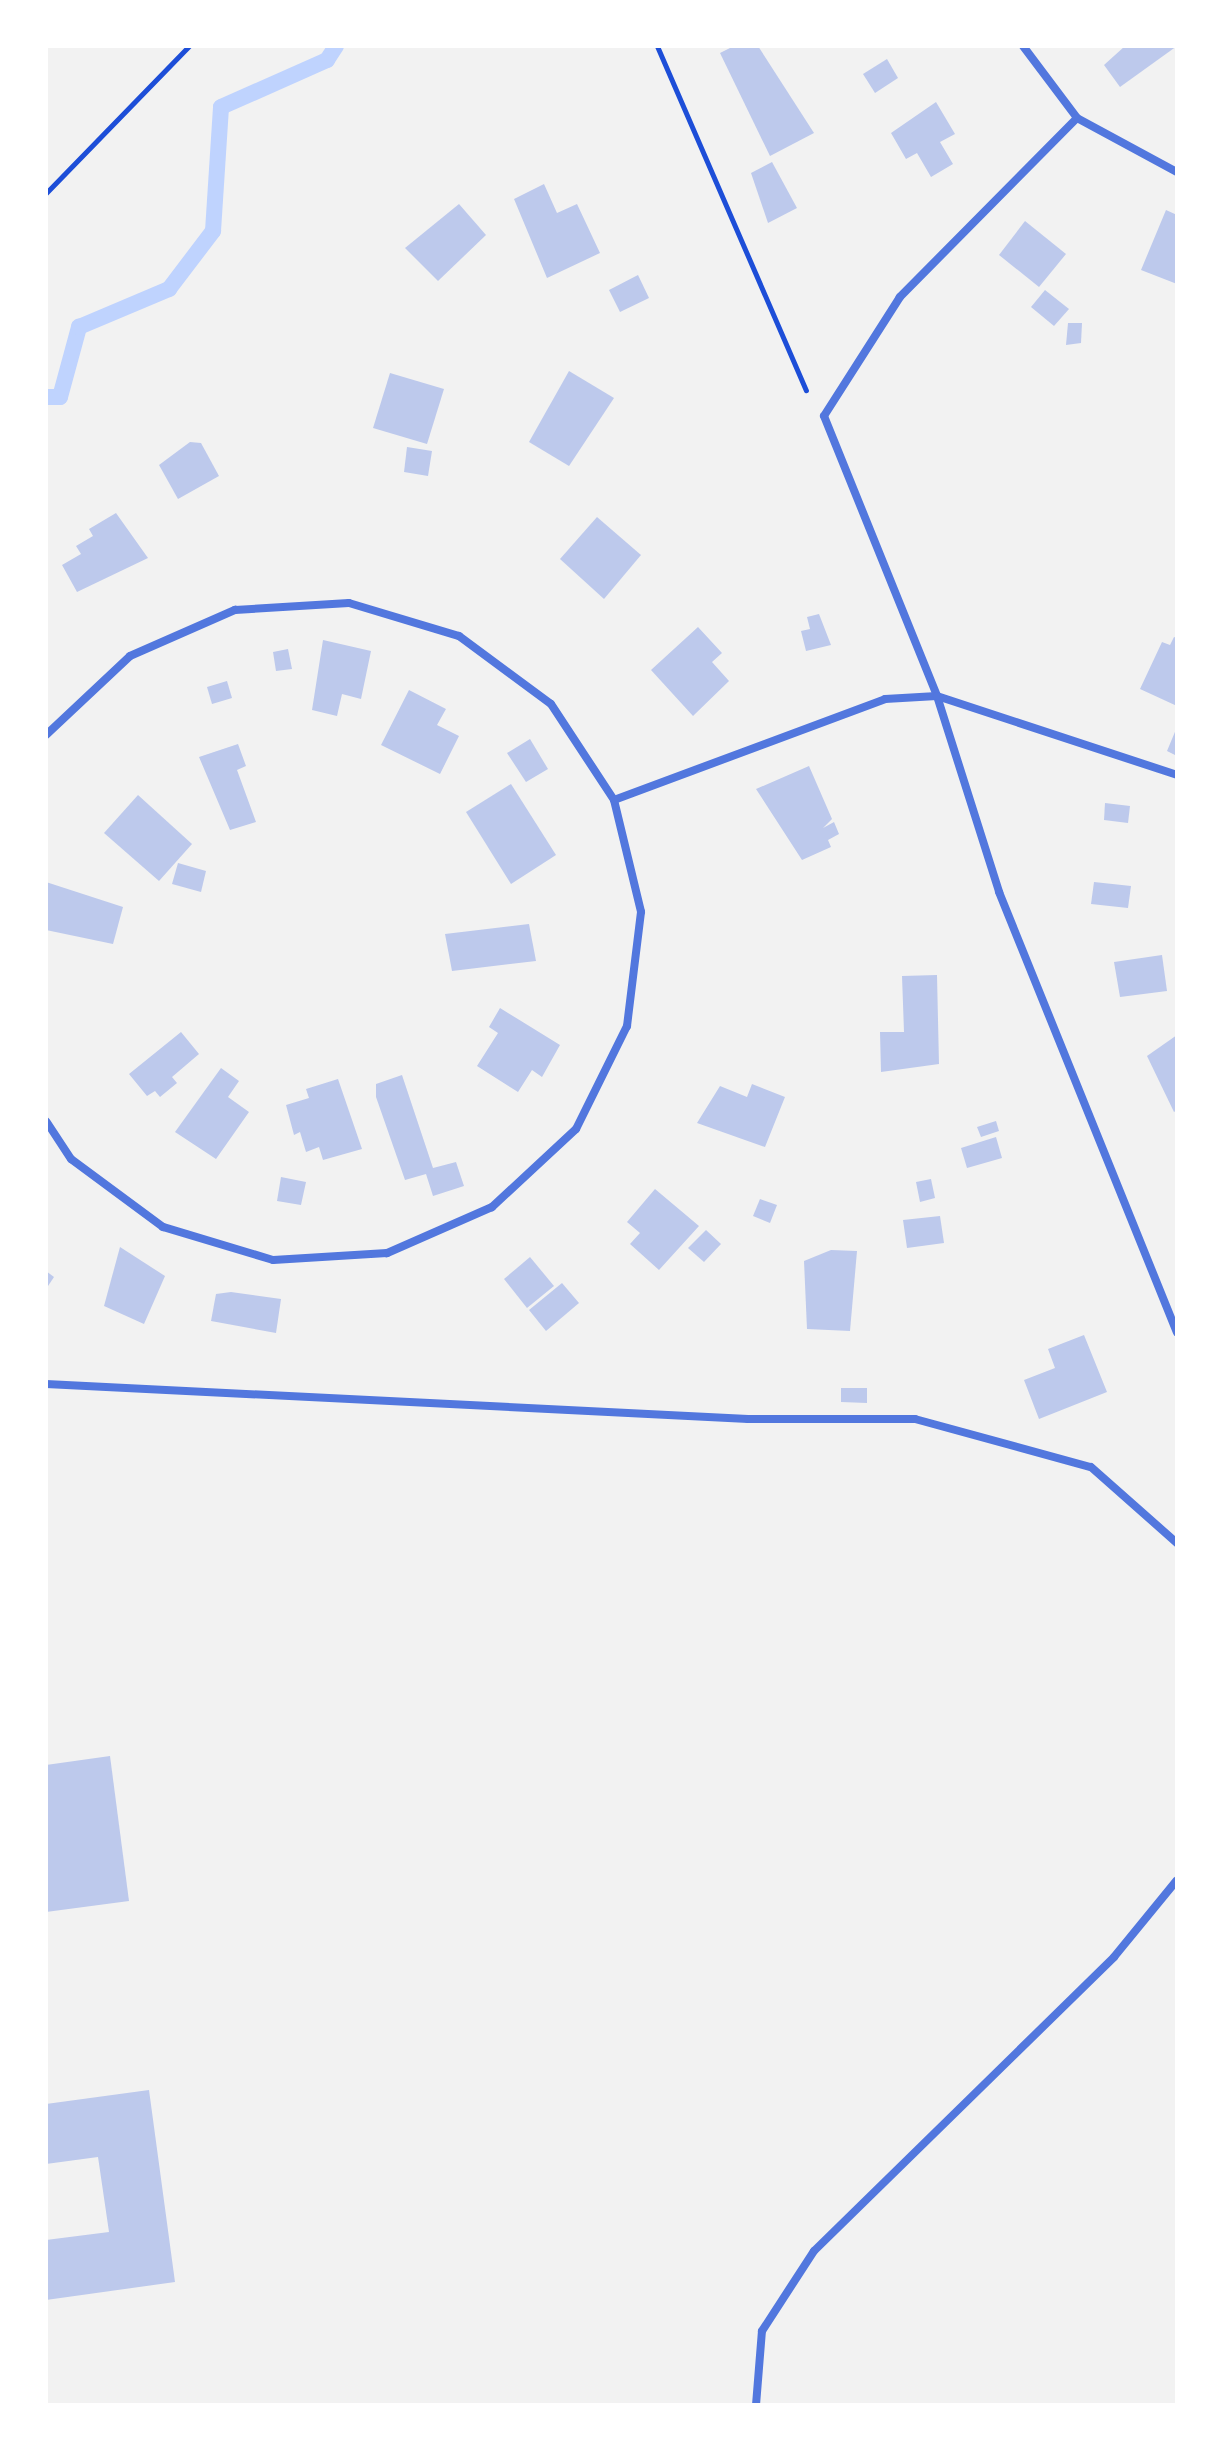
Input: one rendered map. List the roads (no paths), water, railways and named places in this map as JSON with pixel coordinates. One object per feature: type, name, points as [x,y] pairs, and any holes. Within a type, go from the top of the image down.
[{"type":"street","points":[[1023,46],[1077,118],[1177,172]]},
{"type":"street","points":[[1077,118],[900,297],[824,416],[937,696],[999,892],[1177,1332]]},
{"type":"street","points":[[46,735],[130,656],[235,610],[349,603],[459,636],[551,704],[614,800],[641,912],[627,1026],[576,1129],[492,1207],[387,1253],[273,1260],[163,1227],[71,1159],[46,1121]]},
{"type":"street","points":[[614,800],[885,699],[937,696],[1177,775]]},
{"type":"street","points":[[46,1384],[748,1419],[915,1419],[1091,1467],[1177,1543]]},
{"type":"street","points":[[756,2405],[762,2331],[814,2251],[1114,1957],[1177,1880]]},
{"type":"waterway","points":[[46,397],[60,397],[79,327],[169,289],[213,231],[221,107],[327,60],[336,46]]}]
